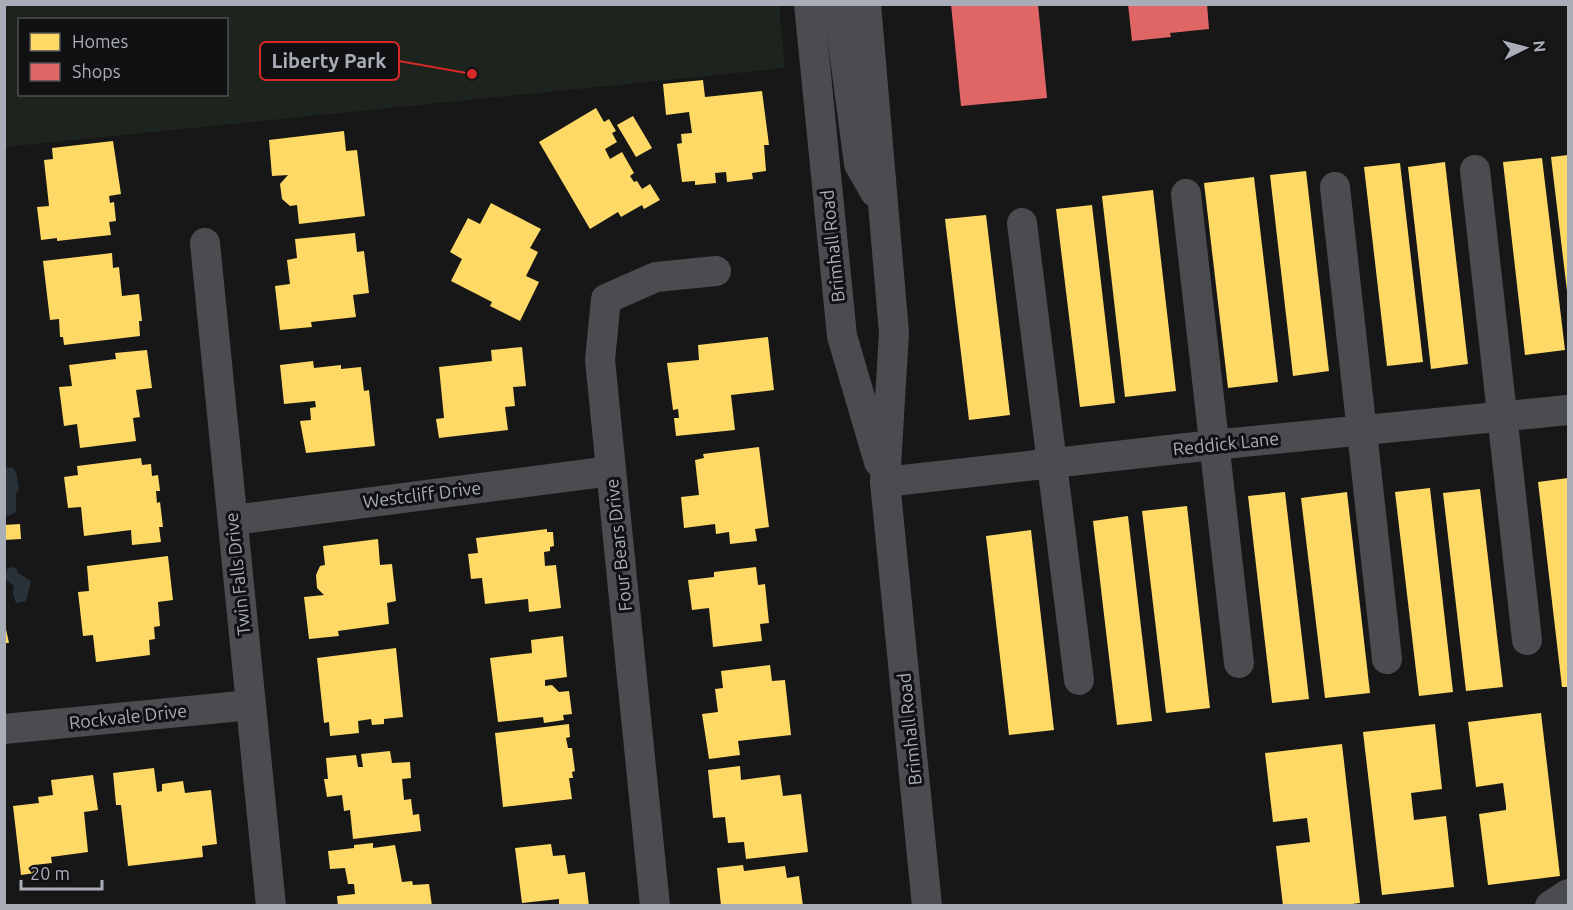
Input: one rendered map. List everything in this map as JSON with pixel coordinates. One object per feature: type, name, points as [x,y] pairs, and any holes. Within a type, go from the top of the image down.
[{"type":"street","name":"Brimhall Road","points":[[809,4],[842,336],[885,482]]},
{"type":"street","points":[[838,4],[859,164],[883,205]]},
{"type":"street","name":"Brimhall Road","points":[[866,4],[894,333],[885,482],[927,906]]},
{"type":"street","points":[[1475,170],[1527,640]]},
{"type":"street","points":[[1335,187],[1387,659]]},
{"type":"street","points":[[1186,194],[1239,663]]},
{"type":"street","points":[[1022,223],[1079,680]]},
{"type":"street","name":"Twin Falls Drive","points":[[205,243],[271,906]]},
{"type":"street","name":"Four Bears Drive","points":[[655,906],[600,360],[606,299],[656,277],[716,271]]},
{"type":"street","name":"Reddick Lane","points":[[885,482],[1214,445],[1569,410]]},
{"type":"street","name":"Westcliff Drive","points":[[233,520],[612,471]]},
{"type":"street","name":"Rockvale Drive","points":[[4,729],[251,705]]},
{"type":"street","points":[[1550,906],[1569,894]]},
{"type":"shaded area","points":[[5,4],[779,5],[785,68],[5,147]]},
{"type":"shaded area","points":[[12,467],[16,472],[19,489],[16,494],[16,512],[8,516],[5,514],[5,468]]},
{"type":"shaded area","points":[[12,567],[31,581],[26,601],[16,603],[13,594],[14,586],[5,579],[7,569]]},
{"type":"building: Homes","points":[[703,80],[705,97],[762,91],[769,145],[764,145],[766,171],[752,173],[753,179],[727,182],[726,172],[715,173],[716,183],[695,185],[695,181],[682,182],[677,144],[682,143],[681,134],[692,133],[689,112],[666,115],[663,84]]},
{"type":"building: Homes","points":[[596,108],[604,122],[609,119],[616,131],[612,133],[617,142],[605,149],[610,159],[622,152],[634,173],[630,176],[634,182],[637,181],[642,189],[650,184],[660,200],[644,209],[642,205],[621,217],[618,212],[590,229],[539,142]]},
{"type":"building: Homes","points":[[633,116],[652,148],[636,157],[617,125]]},
{"type":"building: Homes","points":[[344,131],[346,151],[357,150],[365,216],[299,224],[297,205],[290,206],[282,199],[280,184],[288,175],[272,176],[269,140]]},
{"type":"building: Homes","points":[[113,141],[121,194],[109,196],[110,203],[114,202],[116,221],[109,222],[111,235],[57,241],[57,238],[41,240],[37,207],[49,206],[44,160],[53,159],[52,148]]},
{"type":"building: Homes","points":[[1568,155],[1568,290],[1567,291],[1551,157]]},
{"type":"building: Homes","points":[[1542,158],[1565,350],[1525,355],[1503,162]]},
{"type":"building: Homes","points":[[1445,162],[1468,364],[1431,369],[1408,167]]},
{"type":"building: Homes","points":[[1400,163],[1423,362],[1387,366],[1364,167]]},
{"type":"building: Homes","points":[[1306,171],[1329,371],[1293,376],[1270,175]]},
{"type":"building: Homes","points":[[1254,177],[1278,382],[1228,388],[1204,183]]},
{"type":"building: Homes","points":[[1153,190],[1176,391],[1125,397],[1102,196]]},
{"type":"building: Homes","points":[[491,203],[541,229],[530,248],[538,252],[526,276],[539,282],[520,321],[490,306],[492,302],[451,281],[462,259],[450,252],[468,218],[480,224]]},
{"type":"building: Homes","points":[[1092,205],[1115,403],[1080,407],[1056,209]]},
{"type":"building: Homes","points":[[986,215],[1010,415],[969,420],[945,219]]},
{"type":"building: Homes","points":[[355,233],[357,252],[364,251],[369,293],[353,295],[356,317],[311,322],[312,327],[280,330],[275,286],[290,284],[287,260],[297,258],[295,239]]},
{"type":"building: Homes","points":[[112,253],[113,268],[119,267],[122,296],[139,294],[142,321],[139,321],[140,336],[64,345],[63,337],[60,337],[59,319],[50,320],[43,261]]},
{"type":"building: Homes","points":[[768,337],[774,390],[731,395],[735,430],[676,436],[674,418],[679,418],[678,409],[673,410],[667,363],[699,360],[698,345]]},
{"type":"building: Homes","points":[[522,347],[526,386],[513,387],[515,406],[505,407],[508,430],[439,438],[436,419],[444,418],[439,367],[492,361],[491,350]]},
{"type":"building: Homes","points":[[147,350],[152,388],[136,390],[140,417],[133,418],[136,441],[80,448],[77,424],[64,426],[59,387],[72,386],[69,365],[116,359],[115,353]]},
{"type":"building: Homes","points":[[313,361],[314,368],[341,365],[341,369],[361,367],[364,391],[369,390],[375,446],[306,453],[300,421],[311,420],[310,408],[316,407],[315,401],[284,404],[280,365]]},
{"type":"building: Homes","points":[[759,447],[769,527],[755,529],[757,541],[730,544],[729,532],[716,534],[715,524],[684,528],[681,497],[699,495],[695,460],[704,458],[703,454]]},
{"type":"building: Homes","points":[[141,458],[142,465],[151,464],[152,476],[158,475],[160,491],[156,491],[157,503],[160,502],[163,527],[159,527],[161,542],[132,545],[131,530],[84,536],[81,507],[68,508],[64,477],[78,475],[77,466]]},
{"type":"building: Homes","points":[[1568,478],[1568,687],[1562,687],[1538,482]]},
{"type":"building: Homes","points":[[1430,488],[1453,692],[1419,696],[1395,492]]},
{"type":"building: Homes","points":[[1480,489],[1503,687],[1466,691],[1443,493]]},
{"type":"building: Homes","points":[[1285,492],[1309,699],[1272,703],[1248,496]]},
{"type":"building: Homes","points":[[1347,492],[1370,693],[1325,698],[1301,498]]},
{"type":"building: Homes","points":[[1187,506],[1210,708],[1166,713],[1142,511]]},
{"type":"building: Homes","points":[[1128,516],[1152,721],[1117,725],[1093,521]]},
{"type":"building: Homes","points":[[20,524],[21,539],[4,540],[4,525]]},
{"type":"building: Homes","points":[[547,529],[547,532],[553,532],[554,546],[550,547],[550,551],[544,552],[545,566],[556,565],[561,608],[529,612],[528,599],[485,604],[482,578],[471,579],[468,554],[478,553],[476,538]]},
{"type":"building: Homes","points":[[1031,530],[1054,730],[1009,735],[986,536]]},
{"type":"building: Homes","points":[[378,539],[380,565],[392,564],[396,601],[387,603],[389,624],[338,631],[339,636],[309,639],[304,597],[324,595],[317,588],[316,575],[320,566],[325,565],[323,546]]},
{"type":"building: Homes","points":[[168,556],[173,600],[158,602],[160,626],[154,627],[155,639],[149,640],[150,655],[96,662],[93,635],[83,636],[78,592],[89,591],[87,566]]},
{"type":"building: Homes","points":[[756,567],[758,585],[765,584],[769,623],[760,624],[762,641],[713,647],[709,608],[692,610],[688,580],[714,577],[714,572]]},
{"type":"building: Homes","points":[[4,620],[9,643],[4,643]]},
{"type":"building: Homes","points":[[563,636],[567,677],[545,680],[545,686],[552,685],[559,692],[569,691],[572,714],[563,715],[564,720],[544,723],[543,717],[498,722],[490,658],[532,653],[531,640]]},
{"type":"building: Homes","points":[[396,648],[403,717],[384,719],[384,724],[372,725],[371,719],[358,721],[359,733],[330,736],[329,722],[324,723],[317,658]]},
{"type":"building: Homes","points":[[770,665],[772,681],[785,680],[791,735],[738,741],[740,755],[709,759],[702,714],[718,712],[715,689],[723,688],[721,671]]},
{"type":"building: Homes","points":[[1541,713],[1560,876],[1488,885],[1479,814],[1506,810],[1506,806],[1503,783],[1476,787],[1468,722]]},
{"type":"building: Homes","points":[[569,724],[570,737],[566,738],[568,748],[572,748],[575,771],[572,772],[573,778],[569,778],[572,799],[503,807],[495,733]]},
{"type":"building: Homes","points":[[1435,724],[1442,789],[1411,793],[1414,820],[1446,816],[1454,887],[1382,895],[1363,732]]},
{"type":"building: Homes","points":[[1342,744],[1360,903],[1336,906],[1283,906],[1276,846],[1310,842],[1307,818],[1273,822],[1265,753]]},
{"type":"building: Homes","points":[[390,751],[392,763],[410,762],[411,778],[402,779],[404,800],[411,799],[413,815],[419,814],[421,831],[353,839],[350,810],[344,811],[342,795],[327,797],[324,779],[328,779],[326,758],[356,755],[358,767],[363,767],[361,754]]},
{"type":"building: Homes","points":[[740,766],[741,780],[780,775],[783,796],[801,794],[808,852],[746,859],[744,842],[728,843],[725,817],[713,818],[708,770]]},
{"type":"building: Homes","points":[[154,768],[157,792],[162,791],[162,784],[183,781],[185,793],[211,790],[217,844],[202,846],[203,857],[128,866],[121,805],[116,805],[113,773]]},
{"type":"building: Homes","points":[[93,775],[98,810],[84,812],[88,852],[51,857],[52,863],[34,865],[35,873],[21,875],[13,806],[39,803],[38,797],[53,795],[51,780]]},
{"type":"building: Homes","points":[[373,843],[373,848],[395,845],[402,882],[412,881],[413,885],[429,884],[432,906],[338,906],[337,896],[355,894],[354,884],[348,884],[345,868],[330,869],[328,851]]},
{"type":"building: Homes","points":[[551,844],[553,856],[565,855],[568,874],[585,872],[589,906],[559,906],[559,899],[522,903],[515,848]]},
{"type":"building: Homes","points":[[743,865],[744,871],[785,866],[787,878],[799,876],[803,906],[721,906],[717,868]]},
{"type":"building: Shops","points":[[951,4],[1038,4],[1047,98],[961,106]]},
{"type":"building: Shops","points":[[1128,4],[1207,4],[1209,29],[1170,33],[1171,37],[1132,41]]},
{"type":"place","name":"Liberty Park","points":[[472,74]]}]
